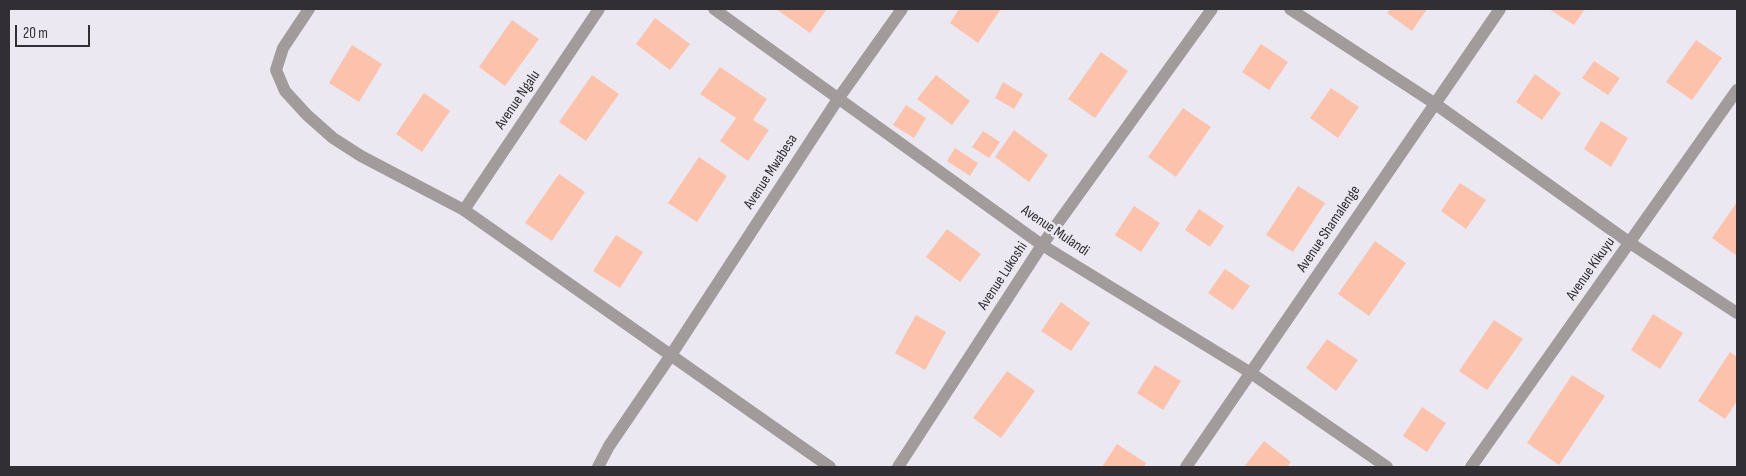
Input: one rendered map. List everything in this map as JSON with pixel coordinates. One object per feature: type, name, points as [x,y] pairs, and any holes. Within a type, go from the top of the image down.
[{"type":"street","points":[[309,9],[283,48],[276,70],[285,91],[333,138],[360,156],[433,192],[464,210],[830,467]]},
{"type":"street","name":"Avenue Ngalu","points":[[464,210],[599,9]]},
{"type":"street","name":"Avenue Mulandi","points":[[714,9],[1042,244],[1251,374],[1387,467]]},
{"type":"street","name":"Avenue Mwabesa","points":[[598,467],[609,446],[671,355],[838,99],[902,9]]},
{"type":"street","name":"Avenue Lukoshi","points":[[898,467],[1042,244],[1212,9]]},
{"type":"street","points":[[1290,9],[1434,104],[1630,242],[1737,313]]},
{"type":"street","name":"Avenue Shamalenge","points":[[1186,467],[1500,9]]},
{"type":"street","name":"Avenue Kikuyu","points":[[1471,467],[1737,90]]},
{"type":"building","points":[[776,9],[827,9],[810,33]]},
{"type":"building","points":[[959,9],[1001,9],[978,43],[950,23]]},
{"type":"building","points":[[1390,9],[1427,9],[1412,31],[1387,13]]},
{"type":"building","points":[[1549,9],[1585,9],[1574,25]]},
{"type":"building","points":[[655,18],[690,44],[670,70],[636,44]]},
{"type":"building","points":[[512,20],[539,39],[505,86],[479,67]]},
{"type":"building","points":[[1696,40],[1722,58],[1692,100],[1666,82]]},
{"type":"building","points":[[1261,44],[1288,62],[1269,90],[1242,72]]},
{"type":"building","points":[[352,45],[382,64],[359,102],[329,83]]},
{"type":"building","points":[[1101,52],[1128,71],[1095,118],[1068,99]]},
{"type":"building","points":[[1594,61],[1620,78],[1608,95],[1582,78]]},
{"type":"building","points":[[720,67],[767,99],[753,120],[769,130],[748,161],[720,141],[736,118],[700,94]]},
{"type":"building","points":[[1535,74],[1561,93],[1542,120],[1516,102]]},
{"type":"building","points":[[592,75],[619,94],[586,141],[559,122]]},
{"type":"building","points":[[936,75],[970,101],[952,125],[917,99]]},
{"type":"building","points":[[1003,82],[1023,94],[1014,109],[995,98]]},
{"type":"building","points":[[1331,88],[1359,107],[1338,138],[1310,118]]},
{"type":"building","points":[[424,93],[450,111],[422,152],[396,134]]},
{"type":"building","points":[[906,105],[926,118],[914,138],[893,125]]},
{"type":"building","points":[[1183,108],[1211,127],[1176,177],[1148,157]]},
{"type":"building","points":[[1601,121],[1628,138],[1611,167],[1584,149]]},
{"type":"building","points":[[1014,130],[1048,155],[1029,182],[995,157]]},
{"type":"building","points":[[983,131],[1000,142],[989,158],[972,147]]},
{"type":"building","points":[[955,148],[978,163],[970,176],[947,161]]},
{"type":"building","points":[[699,157],[727,176],[697,222],[668,203]]},
{"type":"building","points":[[559,174],[585,192],[552,241],[525,223]]},
{"type":"building","points":[[1460,183],[1486,200],[1466,229],[1441,211]]},
{"type":"building","points":[[1298,186],[1325,203],[1293,252],[1266,235]]},
{"type":"building","points":[[1737,202],[1737,256],[1712,238]]},
{"type":"building","points":[[1134,206],[1160,223],[1141,252],[1115,235]]},
{"type":"building","points":[[1199,209],[1224,226],[1210,247],[1185,230]]},
{"type":"building","points":[[947,229],[981,254],[960,282],[926,257]]},
{"type":"building","points":[[616,235],[643,252],[620,288],[593,271]]},
{"type":"building","points":[[1375,241],[1406,263],[1369,316],[1338,294]]},
{"type":"building","points":[[1225,269],[1250,286],[1233,310],[1208,293]]},
{"type":"building","points":[[1061,302],[1090,323],[1071,351],[1041,331]]},
{"type":"building","points":[[1653,314],[1683,333],[1660,369],[1631,350]]},
{"type":"building","points":[[916,315],[946,332],[925,370],[895,353]]},
{"type":"building","points":[[1494,320],[1523,339],[1487,390],[1459,371]]},
{"type":"building","points":[[1327,339],[1358,360],[1336,391],[1306,368]]},
{"type":"building","points":[[1730,352],[1737,357],[1737,401],[1725,419],[1698,401]]},
{"type":"building","points":[[1155,365],[1181,381],[1163,410],[1137,393]]},
{"type":"building","points":[[1007,371],[1035,391],[1001,438],[973,418]]},
{"type":"building","points":[[1572,375],[1605,396],[1559,465],[1527,443]]},
{"type":"building","points":[[1422,407],[1446,423],[1427,452],[1403,436]]},
{"type":"building","points":[[1264,441],[1291,462],[1287,467],[1244,467]]},
{"type":"building","points":[[1117,444],[1146,463],[1144,467],[1102,467]]}]
